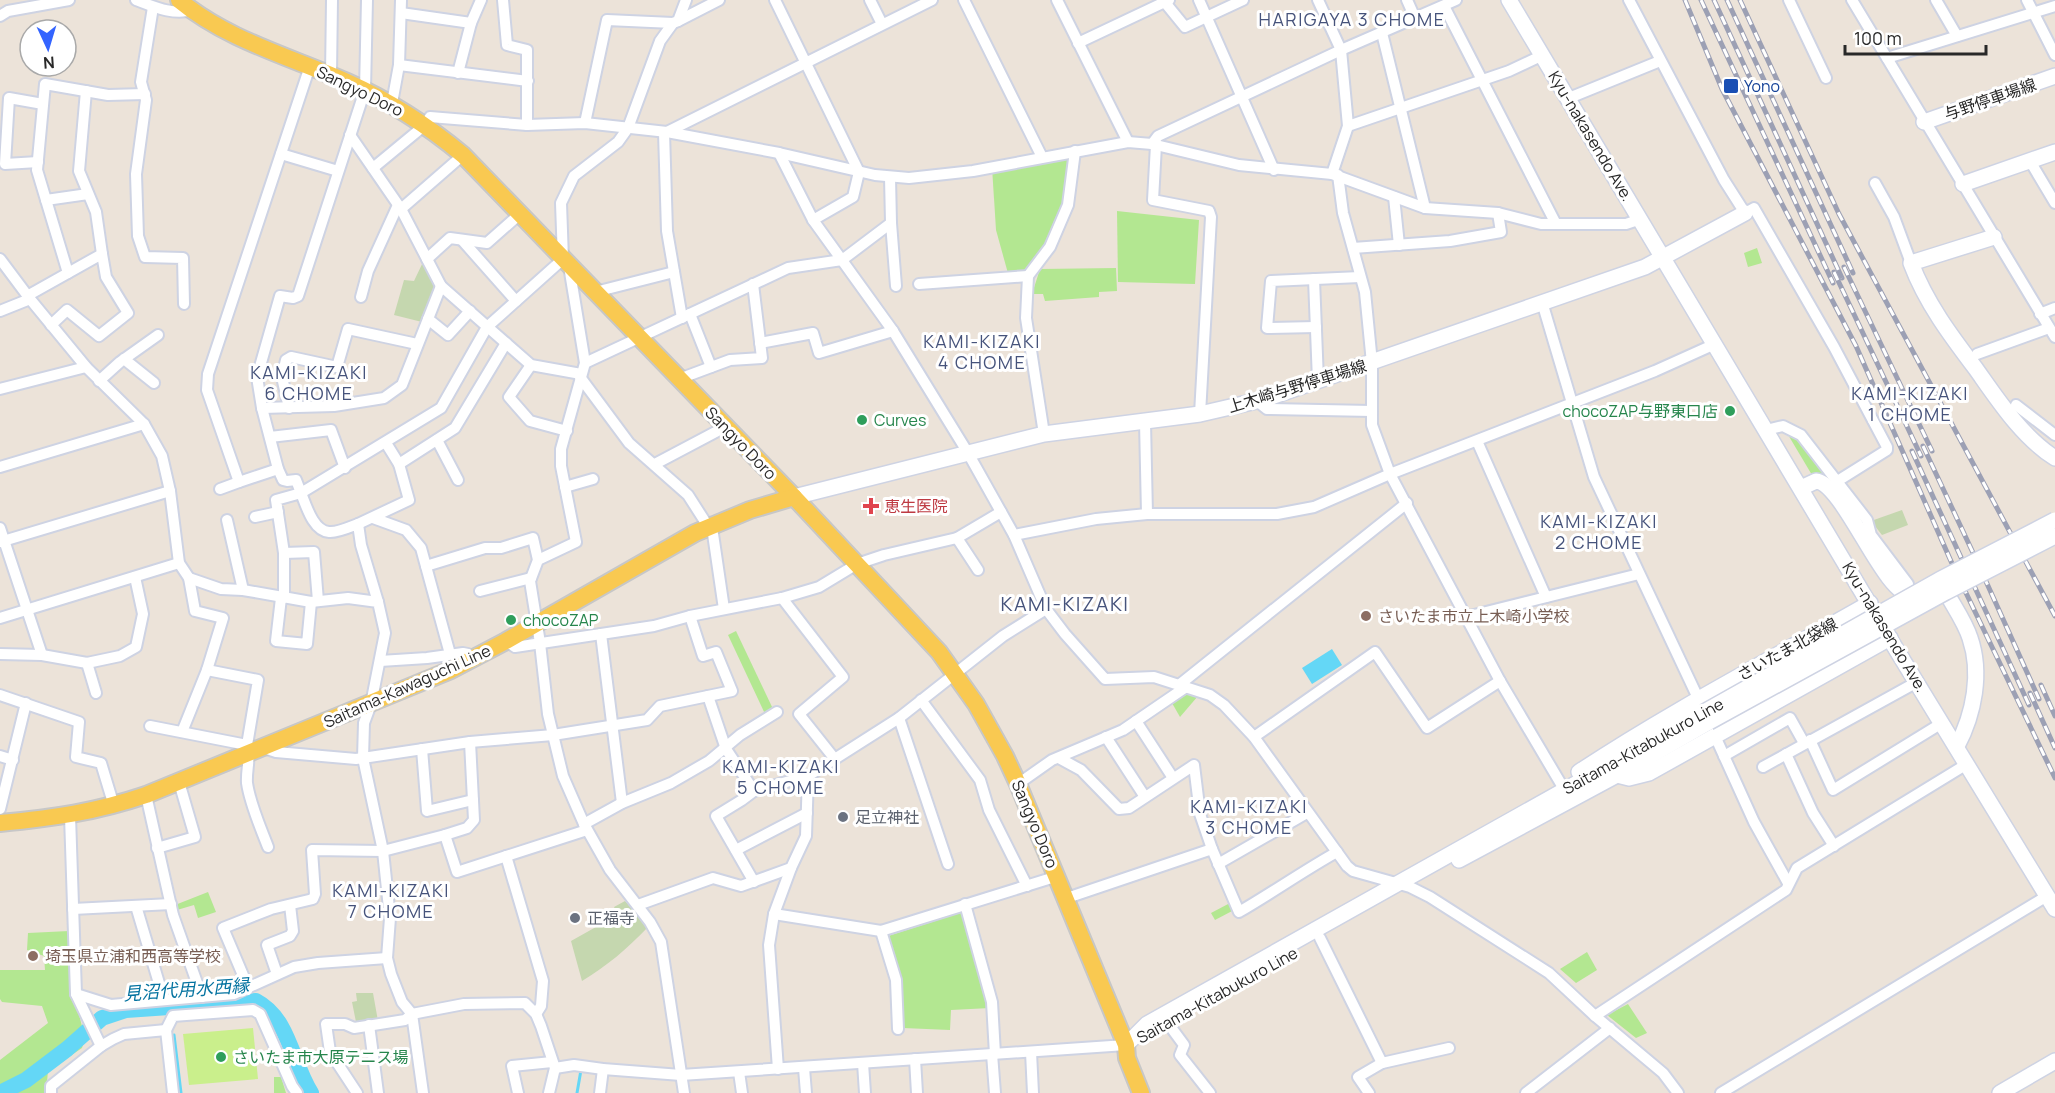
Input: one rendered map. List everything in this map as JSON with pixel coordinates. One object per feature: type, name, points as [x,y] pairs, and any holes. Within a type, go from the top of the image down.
[{"type":"main road","name":"Kyu-nakasendo Ave.","points":[[1509,0],[2051,903]]},
{"type":"main road","name":"Sangyo Doro","points":[[185,5],[231,33],[392,103],[464,155],[927,638],[957,674],[991,729],[1018,784],[1126,1045],[1127,1058],[1141,1093]]},
{"type":"main road","name":"与野停車場線","points":[[1924,122],[2055,76]]},
{"type":"main road","points":[[1963,184],[2055,152]]},
{"type":"main road","name":"上木崎与野停車場線","points":[[794,497],[1044,434],[1200,414],[1257,401],[1645,267],[1744,213]]},
{"type":"main road","points":[[1994,237],[1911,263],[1934,310],[1991,390],[2035,443],[2055,458]]},
{"type":"main road","points":[[1801,488],[1816,481],[1826,484],[1862,534],[1885,573],[1902,593],[1910,589]]},
{"type":"main road","name":"Saitama-Kawaguchi Line","points":[[0,823],[69,816],[114,806],[371,704],[473,659],[667,548],[710,526],[750,510],[794,497]]},
{"type":"main road","name":"Saitama-Kitabukuro Line","points":[[1126,1045],[1148,1024],[1404,886],[1617,775],[1910,589],[2055,520]]},
{"type":"main road","name":"Saitama-Kitabukuro Line","points":[[1126,1045],[1320,938],[1491,831],[2055,536]]},
{"type":"main road","points":[[1946,592],[1968,631],[1975,660],[1974,692],[1967,725],[1957,746]]},
{"type":"main road","name":"さいたま北袋線","points":[[1706,717],[1870,603]]},
{"type":"main road","name":"さいたま北袋線","points":[[1491,831],[1623,743],[1706,717],[1890,638]]},
{"type":"main road","name":"Sangyo Doro","points":[[1126,1045],[1137,1055],[1152,1093]]},
{"type":"main road","points":[[2000,1093],[2055,1061]]},
{"type":"street","points":[[0,16],[8,11],[69,0]]},
{"type":"street","points":[[136,0],[183,12],[185,5]]},
{"type":"street","points":[[331,75],[332,0]]},
{"type":"street","points":[[367,0],[365,90],[298,296],[293,298],[280,296],[257,377],[262,408],[278,468],[283,480],[296,480],[311,516],[319,528],[329,532],[358,524],[409,500],[399,464],[386,443]]},
{"type":"street","points":[[392,103],[399,65],[401,0]]},
{"type":"street","points":[[458,73],[471,23],[481,0]]},
{"type":"street","points":[[503,0],[507,45],[527,50],[527,125]]},
{"type":"street","points":[[538,560],[576,542],[561,466],[561,449],[582,371],[566,263],[561,203],[574,176],[618,142],[628,128],[660,41],[676,22],[686,0]]},
{"type":"street","points":[[585,123],[607,20],[676,22],[719,0]]},
{"type":"street","points":[[775,0],[859,171],[853,197],[813,220]]},
{"type":"street","points":[[870,0],[882,24]]},
{"type":"street","points":[[666,132],[932,0]]},
{"type":"street","points":[[964,0],[1042,158]]},
{"type":"street","points":[[1056,0],[1128,142]]},
{"type":"street","points":[[1199,0],[1274,170]]},
{"type":"street","points":[[1078,43],[1165,1],[1185,27],[1243,0]]},
{"type":"street","points":[[1318,0],[1341,50],[1348,126],[1335,175],[1365,292],[1372,363],[1372,425],[1390,474],[1500,681],[1561,784]]},
{"type":"street","points":[[1407,0],[1415,18]]},
{"type":"street","points":[[1200,414],[1211,217],[1209,211],[1153,200],[1154,144],[1158,136],[1341,50],[1456,0]]},
{"type":"street","points":[[1629,0],[1724,180],[1744,213],[1754,207],[1834,347],[1887,447],[1887,450],[1836,482]]},
{"type":"street","points":[[1789,0],[1826,78]]},
{"type":"street","points":[[1852,0],[2052,333],[1977,354]]},
{"type":"street","points":[[1936,0],[1957,36]]},
{"type":"street","points":[[2027,0],[2055,55]]},
{"type":"street","points":[[153,6],[141,82],[146,100],[136,174],[138,236],[145,257],[183,258],[184,304]]},
{"type":"street","points":[[1444,6],[1556,224]]},
{"type":"street","points":[[1887,58],[2055,6]]},
{"type":"street","points":[[401,13],[471,23]]},
{"type":"street","points":[[1382,33],[1425,208]]},
{"type":"street","points":[[1348,126],[1509,71],[1543,55]]},
{"type":"street","points":[[1569,98],[1660,61]]},
{"type":"street","points":[[399,65],[528,81]]},
{"type":"street","points":[[238,482],[207,390],[208,374],[310,66]]},
{"type":"street","points":[[68,273],[37,170],[45,84],[108,94],[145,94]]},
{"type":"street","points":[[51,326],[67,310],[99,336],[128,313],[106,276],[96,212],[79,171],[86,91]]},
{"type":"street","points":[[38,162],[5,164],[9,98],[43,104]]},
{"type":"street","points":[[373,168],[424,125],[430,117],[527,125],[585,123],[666,132],[890,177],[909,178],[973,171],[1128,142],[1154,144],[1239,165],[1335,175],[1425,208],[1498,213],[1527,221],[1556,224],[1626,224],[1641,219]]},
{"type":"street","points":[[666,132],[667,231],[674,272],[686,316],[711,367]]},
{"type":"street","points":[[350,135],[399,207],[441,286],[531,365],[582,371],[639,337],[788,268],[842,260],[891,223]]},
{"type":"street","points":[[1044,434],[1026,318],[1028,276],[1050,247],[1068,205],[1076,151]]},
{"type":"street","points":[[779,153],[813,220],[893,331],[968,453],[1014,535],[1046,609],[1104,679],[1154,677],[1210,695],[1224,705],[1254,737],[1307,813],[1353,871],[1404,886],[1430,897],[1549,973],[1595,1016],[1663,1073],[1678,1093]]},
{"type":"street","points":[[281,154],[338,171]]},
{"type":"street","points":[[361,297],[368,271],[399,207],[464,155]]},
{"type":"street","points":[[2030,161],[2055,203]]},
{"type":"street","points":[[890,177],[896,286]]},
{"type":"street","points":[[1875,183],[1894,217],[1911,263]]},
{"type":"street","points":[[46,200],[88,194]]},
{"type":"street","points":[[1394,196],[1399,245]]},
{"type":"street","points":[[427,259],[450,238],[487,243],[521,213]]},
{"type":"street","points":[[1353,248],[1450,241],[1501,232],[1498,213]]},
{"type":"street","points":[[462,240],[516,302]]},
{"type":"street","points":[[0,311],[29,298],[102,254]]},
{"type":"street","points":[[0,259],[51,326],[86,367],[144,424],[162,456],[170,491],[179,563],[189,579],[195,610],[223,618],[207,670],[182,732]]},
{"type":"street","points":[[284,553],[315,552],[315,602],[307,644],[276,641],[283,598],[284,553],[276,500],[301,493],[441,408],[487,327],[566,263]]},
{"type":"street","points":[[595,292],[674,272]]},
{"type":"street","points":[[919,284],[1028,276]]},
{"type":"street","points":[[1316,327],[1267,328],[1271,281],[1360,277]]},
{"type":"street","points":[[1314,279],[1318,381]]},
{"type":"street","points":[[679,379],[730,360],[762,358],[753,284]]},
{"type":"street","points":[[262,408],[334,406],[384,398],[402,385],[441,286]]},
{"type":"street","points":[[1542,302],[1594,477],[1754,822],[1788,883]]},
{"type":"street","points":[[2040,314],[2055,308]]},
{"type":"street","points":[[428,319],[448,335],[470,311]]},
{"type":"street","points":[[289,408],[282,377],[286,360],[291,357],[337,367],[348,329],[417,344]]},
{"type":"street","points":[[760,343],[813,333],[819,353],[893,331]]},
{"type":"street","points":[[99,381],[124,359],[158,335]]},
{"type":"street","points":[[399,464],[455,428],[506,343]]},
{"type":"street","points":[[1014,535],[1096,519],[1147,514],[1277,514],[1314,507],[1390,474],[1654,371],[1716,344]]},
{"type":"street","points":[[124,359],[154,383]]},
{"type":"street","points":[[531,365],[509,397],[530,421],[567,431]]},
{"type":"street","points":[[0,389],[86,367]]},
{"type":"street","points":[[582,371],[629,443],[656,464],[688,495],[710,526],[724,609]]},
{"type":"street","points":[[1257,401],[1267,409],[1372,411]]},
{"type":"street","points":[[2016,405],[2055,435]]},
{"type":"street","points":[[1146,422],[1147,514]]},
{"type":"street","points":[[0,467],[144,424]]},
{"type":"street","points":[[1766,430],[1782,426],[1801,435],[1867,520],[1871,535],[1910,589]]},
{"type":"street","points":[[656,464],[725,427]]},
{"type":"street","points":[[270,437],[331,430],[345,468]]},
{"type":"street","points":[[437,440],[458,480]]},
{"type":"street","points":[[1477,441],[1546,597]]},
{"type":"street","points":[[220,489],[278,468]]},
{"type":"street","points":[[565,487],[593,479]]},
{"type":"street","points":[[2,541],[170,491]]},
{"type":"street","points":[[1018,784],[1059,758],[1123,730],[1136,721],[1183,686],[1407,503]]},
{"type":"street","points":[[255,516],[278,512]]},
{"type":"street","points":[[506,641],[515,647],[654,626],[690,616],[782,598],[819,587],[857,564],[884,555],[957,538],[1001,512]]},
{"type":"street","points":[[373,518],[406,530],[421,548],[450,654]]},
{"type":"street","points":[[227,520],[243,590]]},
{"type":"street","points":[[358,524],[361,545],[385,633],[371,704],[364,723],[363,759],[383,851],[390,918],[387,958],[402,1002],[412,1014],[423,1093]]},
{"type":"street","points":[[0,528],[2,541],[42,656]]},
{"type":"street","points":[[426,566],[485,548],[501,548],[533,538],[538,560],[531,578],[548,714],[563,776],[585,827],[610,870],[638,905],[661,942],[684,1093]]},
{"type":"street","points":[[957,538],[978,570]]},
{"type":"street","points":[[0,618],[179,563]]},
{"type":"street","points":[[1466,617],[1639,574]]},
{"type":"street","points":[[0,654],[42,656],[87,663],[120,656],[136,647],[143,614],[135,577]]},
{"type":"street","points":[[480,591],[531,578]]},
{"type":"street","points":[[189,579],[221,589],[243,590],[315,602],[348,598],[378,602]]},
{"type":"street","points":[[782,598],[843,677],[799,714],[834,758]]},
{"type":"street","points":[[754,882],[716,816],[754,790],[808,776],[899,718],[1003,636],[1046,609]]},
{"type":"street","points":[[150,726],[253,749],[335,759],[363,759],[470,742],[553,735],[647,720],[660,706],[732,691],[716,652],[703,656],[690,616]]},
{"type":"street","points":[[602,634],[622,803]]},
{"type":"street","points":[[1254,737],[1375,652],[1427,728],[1500,681]]},
{"type":"street","points":[[380,661],[450,654],[468,654],[473,659]]},
{"type":"street","points":[[87,663],[96,693]]},
{"type":"street","points":[[207,670],[258,680],[253,749],[247,781],[268,847]]},
{"type":"street","points":[[1763,767],[1917,682]]},
{"type":"street","points":[[0,694],[79,722],[76,757],[101,763],[114,806]]},
{"type":"street","points":[[708,696],[726,748],[754,790]]},
{"type":"street","points":[[921,700],[980,780],[989,810],[1027,886]]},
{"type":"street","points":[[0,809],[26,703]]},
{"type":"street","points":[[446,835],[456,872],[585,827],[622,803],[671,783],[709,761],[741,735],[777,712]]},
{"type":"street","points":[[899,718],[948,864]]},
{"type":"street","points":[[1724,756],[1790,718],[1807,741],[1833,790],[1942,723]]},
{"type":"street","points":[[1136,721],[1173,778]]},
{"type":"street","points":[[1106,737],[1145,797]]},
{"type":"street","points":[[248,987],[223,928],[271,909],[313,899],[315,894],[312,850],[383,851],[467,828],[474,820],[470,742]]},
{"type":"street","points":[[422,749],[427,811],[473,800]]},
{"type":"street","points":[[1786,754],[1814,813],[1834,846]]},
{"type":"street","points":[[0,756],[13,760]]},
{"type":"street","points":[[1059,758],[1081,770],[1119,809],[1129,808],[1194,765],[1200,814],[1239,912],[1336,852]]},
{"type":"street","points":[[1595,1016],[1786,890],[1797,868],[1967,764]]},
{"type":"street","points":[[778,1069],[769,945],[774,914],[806,836],[808,776]]},
{"type":"street","points":[[158,848],[195,837],[179,782]]},
{"type":"street","points":[[146,795],[171,904],[202,997]]},
{"type":"street","points":[[736,850],[807,813]]},
{"type":"street","points":[[1218,864],[1307,813]]},
{"type":"street","points":[[69,816],[76,994],[99,1042]]},
{"type":"street","points":[[1066,898],[1212,849]]},
{"type":"street","points":[[506,856],[543,981],[541,1006],[536,1014]]},
{"type":"street","points":[[638,905],[713,878],[741,886],[791,868]]},
{"type":"street","points":[[774,914],[880,931],[1058,876]]},
{"type":"street","points":[[1721,1093],[2051,903]]},
{"type":"street","points":[[73,909],[171,904]]},
{"type":"street","points":[[965,904],[992,1002],[995,1093]]},
{"type":"street","points":[[277,975],[267,945],[290,936],[292,931],[290,905]]},
{"type":"street","points":[[136,906],[164,1000]]},
{"type":"street","points":[[880,931],[896,980],[898,1029]]},
{"type":"street","points":[[1320,938],[1382,1063]]},
{"type":"street","points":[[76,994],[111,1005],[234,994],[294,967],[387,958]]},
{"type":"street","points":[[357,1093],[330,1052],[326,1024],[345,1024],[354,1028],[405,1020],[412,1014],[464,1004],[506,1003],[525,1004],[536,1014],[553,1065],[549,1093]]},
{"type":"street","points":[[173,1093],[166,1030],[173,1016],[254,1010],[260,1014],[297,1093]]},
{"type":"street","points":[[1167,1022],[1184,1045],[1180,1055],[1210,1093]]},
{"type":"street","points":[[369,1025],[378,1093]]},
{"type":"street","points":[[1526,1093],[1610,1028]]},
{"type":"street","points":[[51,1093],[51,1086],[99,1042],[124,1034],[166,1030]]},
{"type":"street","points":[[518,1093],[512,1066],[574,1065],[681,1075],[1126,1045]]},
{"type":"street","points":[[1369,1093],[1358,1077],[1382,1063],[1449,1048]]},
{"type":"street","points":[[1031,1052],[1033,1093]]},
{"type":"street","points":[[915,1059],[917,1093]]},
{"type":"street","points":[[863,1063],[865,1093]]},
{"type":"street","points":[[804,1068],[806,1093]]},
{"type":"street","points":[[600,1093],[603,1069]]},
{"type":"street","points":[[739,1072],[742,1093]]},
{"type":"green space","points":[[1075,151],[1068,205],[1028,276],[1009,277],[996,230],[992,167]]},
{"type":"green space","points":[[1117,211],[1199,220],[1195,284],[1118,282]]},
{"type":"green space","points":[[1757,248],[1762,263],[1748,267],[1744,253]]},
{"type":"green space","points":[[424,260],[436,285],[422,322],[394,315],[404,280],[414,281]]},
{"type":"green space","points":[[1116,268],[1117,291],[1099,292],[1099,297],[1045,301],[1043,294],[1032,294],[1040,269]]},
{"type":"green space","points":[[1787,433],[1800,439],[1826,475],[1812,475]]},
{"type":"green space","points":[[1902,510],[1908,525],[1882,535],[1871,521]]},
{"type":"green space","points":[[736,631],[773,709],[765,714],[728,635]]},
{"type":"green space","points":[[1189,692],[1198,696],[1180,717],[1172,703]]},
{"type":"green space","points":[[208,892],[216,912],[198,918],[194,905],[177,910],[175,905]]},
{"type":"green space","points":[[625,901],[648,927],[616,957],[582,981],[571,941],[612,918],[614,921],[619,918],[614,907]]},
{"type":"green space","points":[[1230,903],[1234,910],[1215,920],[1211,913]]},
{"type":"green space","points":[[963,912],[990,1008],[951,1010],[950,1030],[903,1028],[888,936]]},
{"type":"green space","points":[[69,931],[71,983],[85,1038],[82,1048],[48,1071],[46,1093],[0,1093],[0,1060],[48,1023],[42,1006],[2,1002],[0,999],[0,970],[45,970],[44,956],[27,950],[28,933]]},
{"type":"green space","points":[[1587,952],[1597,970],[1576,983],[1560,969]]},
{"type":"green space","points":[[356,993],[373,993],[378,1021],[358,1024],[356,1022],[352,1002],[357,1001]]},
{"type":"green space","points":[[1628,1004],[1647,1033],[1636,1038],[1607,1015]]},
{"type":"green space","name":"さいたま市大原テニス場","points":[[253,1028],[258,1079],[189,1085],[183,1034]]},
{"type":"green space","points":[[274,1077],[281,1077],[286,1093],[274,1093]]},
{"type":"water","points":[[1332,649],[1342,665],[1312,684],[1302,668]]},
{"type":"waterway","name":"見沼代用水西縁","points":[[0,1093],[26,1080],[67,1049],[102,1018],[126,1010],[256,1001],[267,1009],[283,1030],[311,1093]]},
{"type":"waterway","points":[[174,1035],[181,1093]]},
{"type":"waterway","points":[[577,1093],[581,1070]]},
{"type":"railway","points":[[1685,0],[1722,89],[1856,346],[1954,568],[2055,778]]},
{"type":"railway","points":[[1701,0],[1833,283]]},
{"type":"railway","points":[[1714,0],[1842,278]]},
{"type":"railway","points":[[1727,0],[1853,273]]},
{"type":"railway","points":[[1740,0],[1839,214],[2055,616]]},
{"type":"railway","points":[[1844,267],[1932,451]]},
{"type":"railway","points":[[1834,272],[1921,456]]},
{"type":"railway","points":[[1923,446],[2039,699]]},
{"type":"railway","points":[[1912,451],[2029,705]]},
{"type":"railway","points":[[2041,685],[2055,716]]},
{"type":"railway","points":[[2030,693],[2055,748]]},
{"type":"place","name":"Yono","points":[[1731,86]]},
{"type":"place","name":"chocoZAP与野東口店","points":[[1730,411]]},
{"type":"place","name":"Curves","points":[[862,420]]},
{"type":"place","name":"恵生医院","points":[[871,506]]},
{"type":"place","name":"さいたま市立上木崎小学校","points":[[1366,616]]},
{"type":"place","name":"chocoZAP","points":[[511,620]]},
{"type":"place","name":"足立神社","points":[[843,817]]},
{"type":"place","name":"正福寺","points":[[575,918]]},
{"type":"place","name":"埼玉県立浦和西高等学校","points":[[33,956]]},
{"type":"place","name":"さいたま市大原テニス場","points":[[221,1057]]},
{"type":"district","name":"HARIGAYA 3 CHOME","points":[[1352,19]]},
{"type":"district","name":"KAMI-KIZAKI 4 CHOME","points":[[982,351]]},
{"type":"district","name":"KAMI-KIZAKI 6 CHOME","points":[[309,382]]},
{"type":"district","name":"KAMI-KIZAKI 1 CHOME","points":[[1910,403]]},
{"type":"district","name":"KAMI-KIZAKI 2 CHOME","points":[[1599,531]]},
{"type":"district","name":"KAMI-KIZAKI","points":[[1065,603]]},
{"type":"district","name":"KAMI-KIZAKI 5 CHOME","points":[[781,776]]},
{"type":"district","name":"KAMI-KIZAKI 3 CHOME","points":[[1249,816]]},
{"type":"district","name":"KAMI-KIZAKI 7 CHOME","points":[[391,900]]}]
